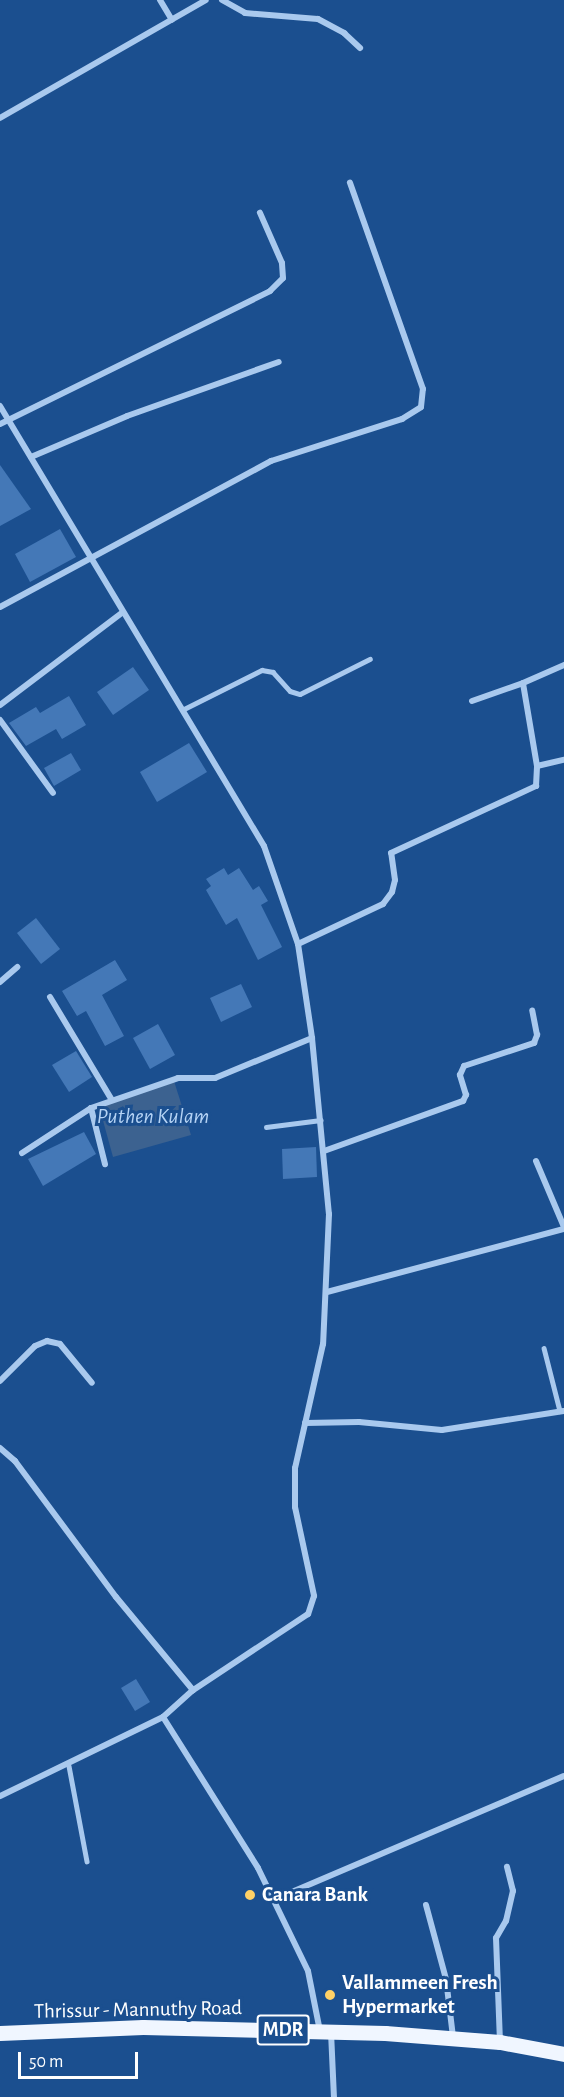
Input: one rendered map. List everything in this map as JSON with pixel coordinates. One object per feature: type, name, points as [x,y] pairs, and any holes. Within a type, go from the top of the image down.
[{"type":"main road","name":"Thrissur - Mannuthy Road","points":[[0,2033],[143,2027],[325,2032],[500,2042],[564,2054]]},
{"type":"street","points":[[160,0],[172,20]]},
{"type":"street","points":[[0,118],[206,0]]},
{"type":"street","points":[[222,0],[245,13],[318,19],[344,33],[360,48]]},
{"type":"street","points":[[0,608],[271,461],[402,419],[421,407],[423,389],[350,183]]},
{"type":"street","points":[[0,424],[270,291],[283,278],[282,263],[260,213]]},
{"type":"street","points":[[31,457],[127,417],[279,362]]},
{"type":"street","points":[[0,406],[90,560],[184,709],[264,846],[298,944],[312,1038],[329,1214],[323,1344],[296,1468],[295,1507],[314,1596],[308,1614],[193,1690],[164,1717],[69,1766],[0,1796]]},
{"type":"street","points":[[0,705],[123,612]]},
{"type":"street","points":[[472,701],[523,684],[564,665]]},
{"type":"street","points":[[298,944],[383,904],[392,892],[395,880],[391,853],[536,786],[537,766],[523,684]]},
{"type":"street","points":[[0,720],[53,793]]},
{"type":"street","points":[[537,766],[564,760]]},
{"type":"street","points":[[0,982],[17,967]]},
{"type":"street","points":[[50,997],[112,1100]]},
{"type":"street","points":[[324,1151],[463,1101],[466,1095],[460,1075],[464,1066],[534,1043],[537,1035],[532,1010]]},
{"type":"street","points":[[22,1153],[91,1108],[178,1078],[215,1078],[312,1038]]},
{"type":"street","points":[[91,1108],[105,1164]]},
{"type":"street","points":[[327,1292],[564,1228],[536,1161]]},
{"type":"street","points":[[0,1381],[35,1346],[48,1341],[60,1344],[92,1383]]},
{"type":"street","points":[[305,1423],[359,1422],[442,1430],[562,1411]]},
{"type":"street","points":[[1,1449],[15,1461],[116,1597],[193,1690]]},
{"type":"street","points":[[164,1717],[258,1868],[308,1971],[325,2032],[334,2097]]},
{"type":"street","points":[[273,1899],[564,1776]]},
{"type":"street","points":[[500,2042],[496,1938],[506,1921],[513,1891],[507,1867]]},
{"type":"street","points":[[426,1905],[446,1979],[453,2039]]},
{"type":"lane","points":[[184,709],[262,670],[273,672],[290,691],[300,694],[370,659]]},
{"type":"lane","points":[[266,1127],[321,1120]]},
{"type":"lane","points":[[544,1348],[562,1411]]},
{"type":"lane","points":[[69,1766],[87,1861]]},
{"type":"water","name":"Puthen Kulam","points":[[174,1081],[191,1135],[113,1157],[99,1106]]},
{"type":"building","points":[[0,465],[31,509],[0,526]]},
{"type":"building","points":[[60,529],[76,557],[30,582],[15,554]]},
{"type":"building","points":[[133,667],[149,690],[113,715],[97,692]]},
{"type":"building","points":[[69,696],[86,725],[62,739],[56,729],[26,746],[9,723],[36,707],[40,713]]},
{"type":"building","points":[[189,743],[207,772],[157,802],[140,772]]},
{"type":"building","points":[[71,753],[81,770],[54,786],[44,768]]},
{"type":"building","points":[[224,868],[228,875],[239,868],[253,890],[259,886],[268,901],[261,905],[282,947],[258,960],[237,918],[226,925],[206,890],[211,886],[206,879]]},
{"type":"building","points":[[36,918],[60,949],[41,964],[17,933]]},
{"type":"building","points":[[115,960],[127,980],[102,995],[124,1036],[105,1046],[86,1011],[77,1016],[62,991]]},
{"type":"building","points":[[241,984],[252,1007],[221,1022],[210,998]]},
{"type":"building","points":[[158,1024],[175,1055],[150,1069],[133,1038]]},
{"type":"building","points":[[76,1051],[92,1077],[69,1092],[52,1065]]},
{"type":"building","points":[[84,1132],[96,1154],[43,1186],[28,1159]]},
{"type":"building","points":[[316,1147],[317,1177],[283,1179],[282,1149]]},
{"type":"building","points":[[136,1679],[150,1702],[135,1711],[121,1688]]},
{"type":"place","name":"Canara Bank","points":[[250,1895]]},
{"type":"place","name":"Vallammeen Fresh Hypermarket","points":[[330,1995]]}]
